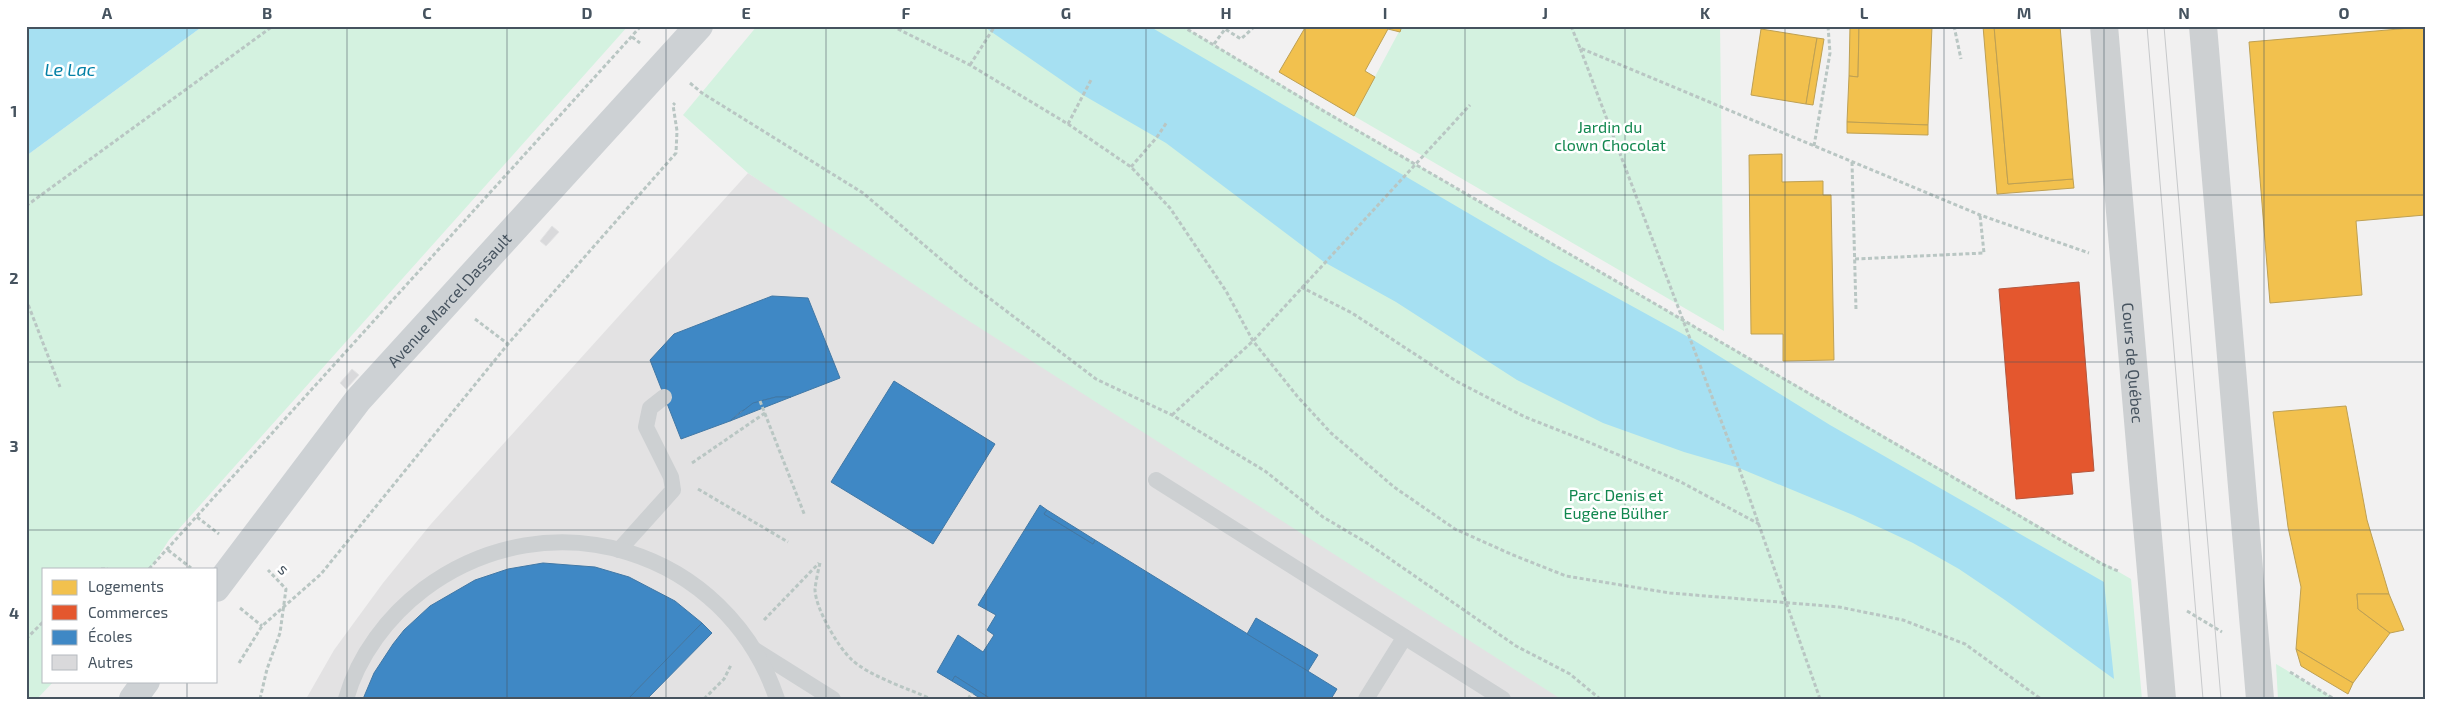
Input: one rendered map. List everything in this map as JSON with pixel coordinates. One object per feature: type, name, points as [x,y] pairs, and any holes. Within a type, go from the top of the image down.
[{"type":"street","name":"Avenue Marcel Dassault","points":[[218,585],[358,400],[699,26]]},
{"type":"street","name":"Cours de Québec","points":[[2104,26],[2162,699]]},
{"type":"street","points":[[2203,26],[2260,699]]},
{"type":"street","points":[[133,699],[145,682]]},
{"type":"lane","points":[[619,550],[672,490],[672,480],[646,427],[650,408],[664,397]]},
{"type":"lane","points":[[1156,480],[1503,699]]},
{"type":"lane","points":[[346,699],[362,659],[383,628],[408,601],[443,575],[485,555],[521,545],[554,542],[589,544],[619,550],[656,562],[688,580],[714,601],[732,619],[755,650],[777,699]]},
{"type":"lane","points":[[1366,699],[1404,638]]},
{"type":"lane","points":[[755,650],[833,699]]},
{"type":"path","points":[[26,206],[273,26]]},
{"type":"path","points":[[150,568],[641,26]]},
{"type":"path","points":[[892,26],[970,65],[1068,124],[1131,167],[1170,208],[1226,291],[1253,341],[1297,396],[1331,433],[1394,487],[1455,529],[1566,576],[1670,593],[1840,607],[1903,620],[1965,644],[2041,699]]},
{"type":"path","points":[[970,65],[995,26]]},
{"type":"path","points":[[1182,26],[1414,164],[2102,564],[2152,591],[2334,699]]},
{"type":"path","points":[[1213,44],[1225,29],[1241,39],[1256,26]]},
{"type":"path","points":[[1571,26],[1741,475],[1820,699]]},
{"type":"path","points":[[1814,146],[1830,53],[1828,26]]},
{"type":"path","points":[[1954,26],[1961,59]]},
{"type":"path","points":[[1580,48],[1980,215],[2089,253]]},
{"type":"path","points":[[1068,124],[1092,78]]},
{"type":"path","points":[[686,92],[692,85]]},
{"type":"path","points":[[702,93],[863,193],[964,279],[1096,379],[1172,415],[1265,471],[1322,517],[1367,543],[1516,646],[1570,674],[1600,699]]},
{"type":"path","points":[[239,663],[262,626],[321,574],[508,344],[676,153],[677,130],[673,105],[680,98]]},
{"type":"path","points":[[1172,415],[1253,341],[1404,174],[1470,105]]},
{"type":"path","points":[[1131,167],[1157,137],[1167,122]]},
{"type":"path","points":[[1852,162],[1856,310]]},
{"type":"path","points":[[1855,259],[1984,253],[1980,215]]},
{"type":"path","points":[[1302,287],[1352,313],[1456,381],[1508,408],[1679,481],[1759,524]]},
{"type":"path","points":[[26,299],[60,387]]},
{"type":"path","points":[[760,401],[805,516]]},
{"type":"path","points":[[672,480],[765,413]]},
{"type":"path","points":[[672,480],[703,490],[788,542]]},
{"type":"path","name":"s","points":[[197,517],[268,570],[286,589],[280,633],[267,669],[260,699]]},
{"type":"path","points":[[168,550],[190,568]]},
{"type":"path","points":[[820,563],[815,591],[825,620],[852,660],[878,676],[931,699]]},
{"type":"path","points":[[26,638],[42,623]]},
{"type":"path","points":[[968,699],[972,693]]},
{"type":"shaded area","points":[[748,173],[1563,699],[306,699],[334,650],[383,583],[431,524]]},
{"type":"green space","points":[[203,26],[628,26],[169,540],[151,568],[42,568],[42,682],[53,682],[37,699],[26,699],[26,156]]},
{"type":"green space","name":"Parc Denis et Eugène Bülher","points":[[757,26],[1182,26],[1482,203],[2131,579],[2142,699],[1561,699],[958,314],[748,173],[683,115]]},
{"type":"green space","name":"Jardin du clown Chocolat","points":[[1402,26],[1720,26],[1724,331],[1354,116]]},
{"type":"green space","points":[[2276,664],[2335,699],[2278,699]]},
{"type":"water","name":"Le Lac","points":[[26,26],[203,26],[26,156]]},
{"type":"water","points":[[983,26],[1149,26],[1550,261],[1690,338],[1830,425],[2104,582],[2114,679],[2005,600],[1959,569],[1913,543],[1853,515],[1739,468],[1684,452],[1603,423],[1517,380],[1396,302],[1324,262],[1166,143],[1083,95]]},
{"type":"building: Logements","points":[[1306,26],[1402,26],[1400,32],[1388,29],[1365,71],[1375,77],[1354,116],[1279,72]]},
{"type":"building: Logements","points":[[1850,26],[1859,26],[1858,77],[1849,76]]},
{"type":"building: Logements","points":[[1859,26],[1932,26],[1928,125],[1847,122],[1849,76],[1858,77]]},
{"type":"building: Logements","points":[[1983,26],[1994,26],[2008,184],[2073,179],[2074,188],[1997,194]]},
{"type":"building: Logements","points":[[1994,26],[2060,26],[2073,179],[2008,184]]},
{"type":"building: Logements","points":[[2425,27],[2425,215],[2356,221],[2362,295],[2270,303],[2249,42]]},
{"type":"building: Logements","points":[[1761,29],[1817,38],[1806,104],[1751,95]]},
{"type":"building: Logements","points":[[1817,38],[1824,39],[1813,105],[1806,104]]},
{"type":"building: Logements","points":[[1847,122],[1928,125],[1928,135],[1847,133]]},
{"type":"building: Logements","points":[[1782,154],[1782,182],[1823,181],[1823,195],[1831,195],[1834,360],[1783,361],[1783,334],[1751,334],[1749,155]]},
{"type":"building: Logements","points":[[2346,406],[2367,520],[2389,594],[2357,594],[2358,609],[2390,633],[2353,683],[2296,649],[2301,587],[2288,527],[2273,412]]},
{"type":"building: Logements","points":[[2357,594],[2389,594],[2404,630],[2390,633],[2358,609]]},
{"type":"building: Logements","points":[[2296,649],[2353,683],[2348,694],[2301,666]]},
{"type":"building: Commerces","points":[[2079,282],[2094,471],[2071,473],[2073,494],[2016,499],[1999,289]]},
{"type":"building: Écoles","points":[[772,296],[808,298],[840,378],[791,397],[776,397],[760,401],[740,412],[730,421],[681,439],[650,360],[674,334]]},
{"type":"building: Écoles","points":[[894,381],[995,444],[933,544],[831,482]]},
{"type":"building: Écoles","points":[[776,397],[791,397],[730,421],[753,403]]},
{"type":"building: Écoles","points":[[1040,505],[1047,510],[1044,514],[1093,544],[1095,540],[1337,689],[1331,699],[991,699],[955,676],[952,681],[937,672],[958,635],[983,652],[994,635],[987,630],[996,615],[978,605]]},
{"type":"building: Écoles","points":[[1047,510],[1095,540],[1093,544],[1044,514]]},
{"type":"building: Écoles","points":[[543,563],[595,567],[629,577],[675,601],[702,623],[628,699],[363,699],[374,673],[393,644],[404,630],[430,606],[475,580],[508,569]]},
{"type":"building: Écoles","points":[[1256,618],[1318,655],[1308,671],[1247,634]]},
{"type":"building: Écoles","points":[[702,623],[712,633],[647,699],[628,699]]},
{"type":"building: Écoles","points":[[955,676],[991,699],[981,699],[952,681]]},
{"type":"building: Autres","points":[[552,226],[559,232],[546,246],[540,241]]},
{"type":"building: Autres","points":[[352,369],[359,375],[346,389],[340,383]]},
{"type":"tram line","points":[[2147,26],[2203,699]]},
{"type":"tram line","points":[[2164,26],[2221,699]]}]
